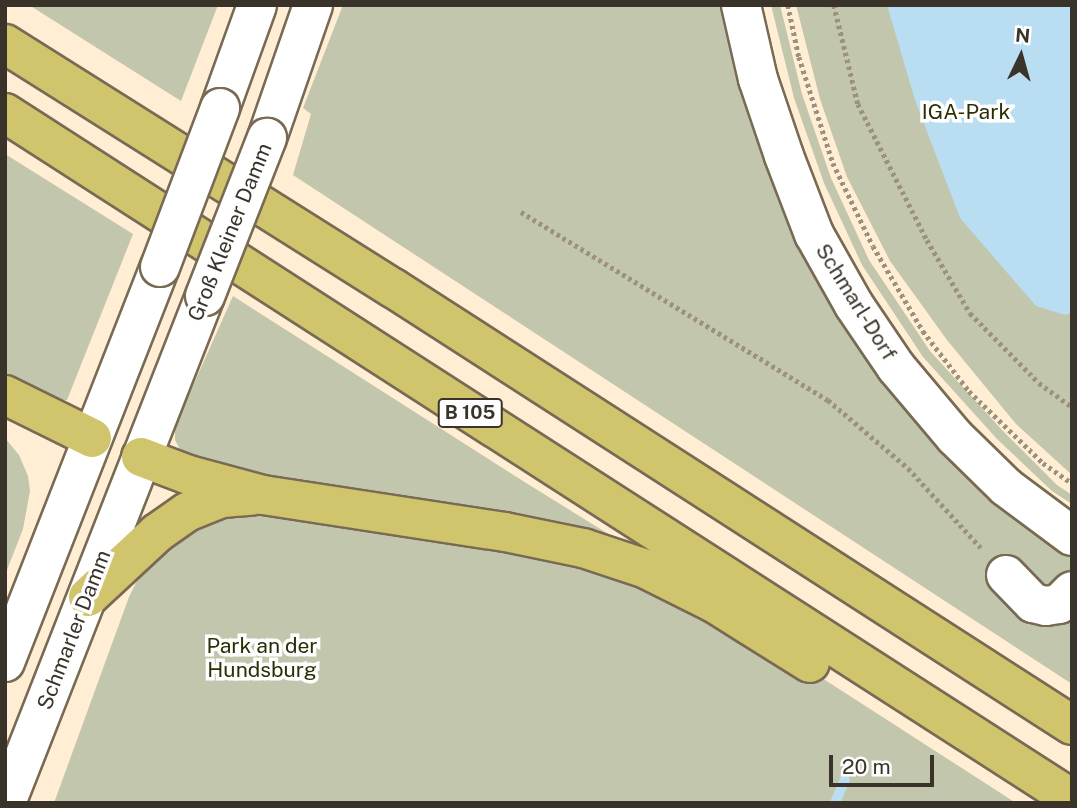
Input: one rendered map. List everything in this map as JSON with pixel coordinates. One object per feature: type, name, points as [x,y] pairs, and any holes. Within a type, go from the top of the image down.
[{"type":"highway","points":[[9,43],[1072,726]]},
{"type":"highway","name":"B 105","points":[[5,113],[1072,799]]},
{"type":"highway","points":[[5,395],[92,438]]},
{"type":"highway","points":[[141,457],[189,475],[263,495],[505,531],[583,548],[646,569],[714,603],[849,688],[934,712]]},
{"type":"highway","points":[[88,597],[157,533],[187,512],[221,498],[263,495]]},
{"type":"street","points":[[5,662],[160,267],[257,5]]},
{"type":"street","name":"Groß Kleiner Damm","points":[[141,457],[267,138],[313,5]]},
{"type":"street","name":"Schmarl-Dorf","points":[[741,5],[758,79],[784,156],[814,234],[855,305],[896,367],[955,436],[1006,487],[1072,536]]},
{"type":"street","points":[[123,359],[121,399],[129,430],[141,457]]},
{"type":"street","points":[[92,438],[141,457]]},
{"type":"street","name":"Schmarler Damm","points":[[6,803],[141,457]]},
{"type":"street","points":[[1006,575],[1033,603],[1046,606],[1059,604],[1072,591]]},
{"type":"path","points":[[788,5],[799,57],[833,163],[873,246],[923,331],[970,391],[1043,463],[1072,483]]},
{"type":"path","points":[[834,5],[858,104],[927,240],[970,313],[1039,383],[1072,407]]},
{"type":"path","points":[[521,212],[828,400],[908,468],[1006,575]]},
{"type":"green space","points":[[29,5],[218,5],[181,101]]},
{"type":"green space","points":[[343,5],[727,5],[803,248],[1072,551],[1072,684],[293,175],[311,114],[303,108]]},
{"type":"green space","points":[[771,5],[780,5],[802,94],[831,178],[869,260],[930,351],[1003,431],[1057,485],[1072,495],[1072,504],[1052,491],[997,439],[923,357],[862,265],[824,183],[794,98]]},
{"type":"green space","name":"IGA-Park","points":[[796,5],[1072,5],[1072,475],[1016,424],[947,340],[890,261],[847,177],[820,99]]},
{"type":"green space","points":[[5,154],[133,234],[67,400],[54,400],[5,374]]},
{"type":"green space","points":[[233,296],[618,540],[252,476],[182,453],[175,440],[175,426]]},
{"type":"green space","points":[[5,438],[19,455],[28,476],[30,491],[23,529],[5,575]]},
{"type":"green space","name":"Park an der Hundsburg","points":[[244,511],[310,517],[544,558],[612,576],[674,599],[746,633],[822,678],[1016,803],[54,803],[129,597],[143,569],[190,528]]},
{"type":"water","points":[[887,5],[1072,5],[1072,313],[1065,315],[1036,306],[960,218],[915,100]]},
{"type":"waterway","points":[[835,803],[845,780]]}]
